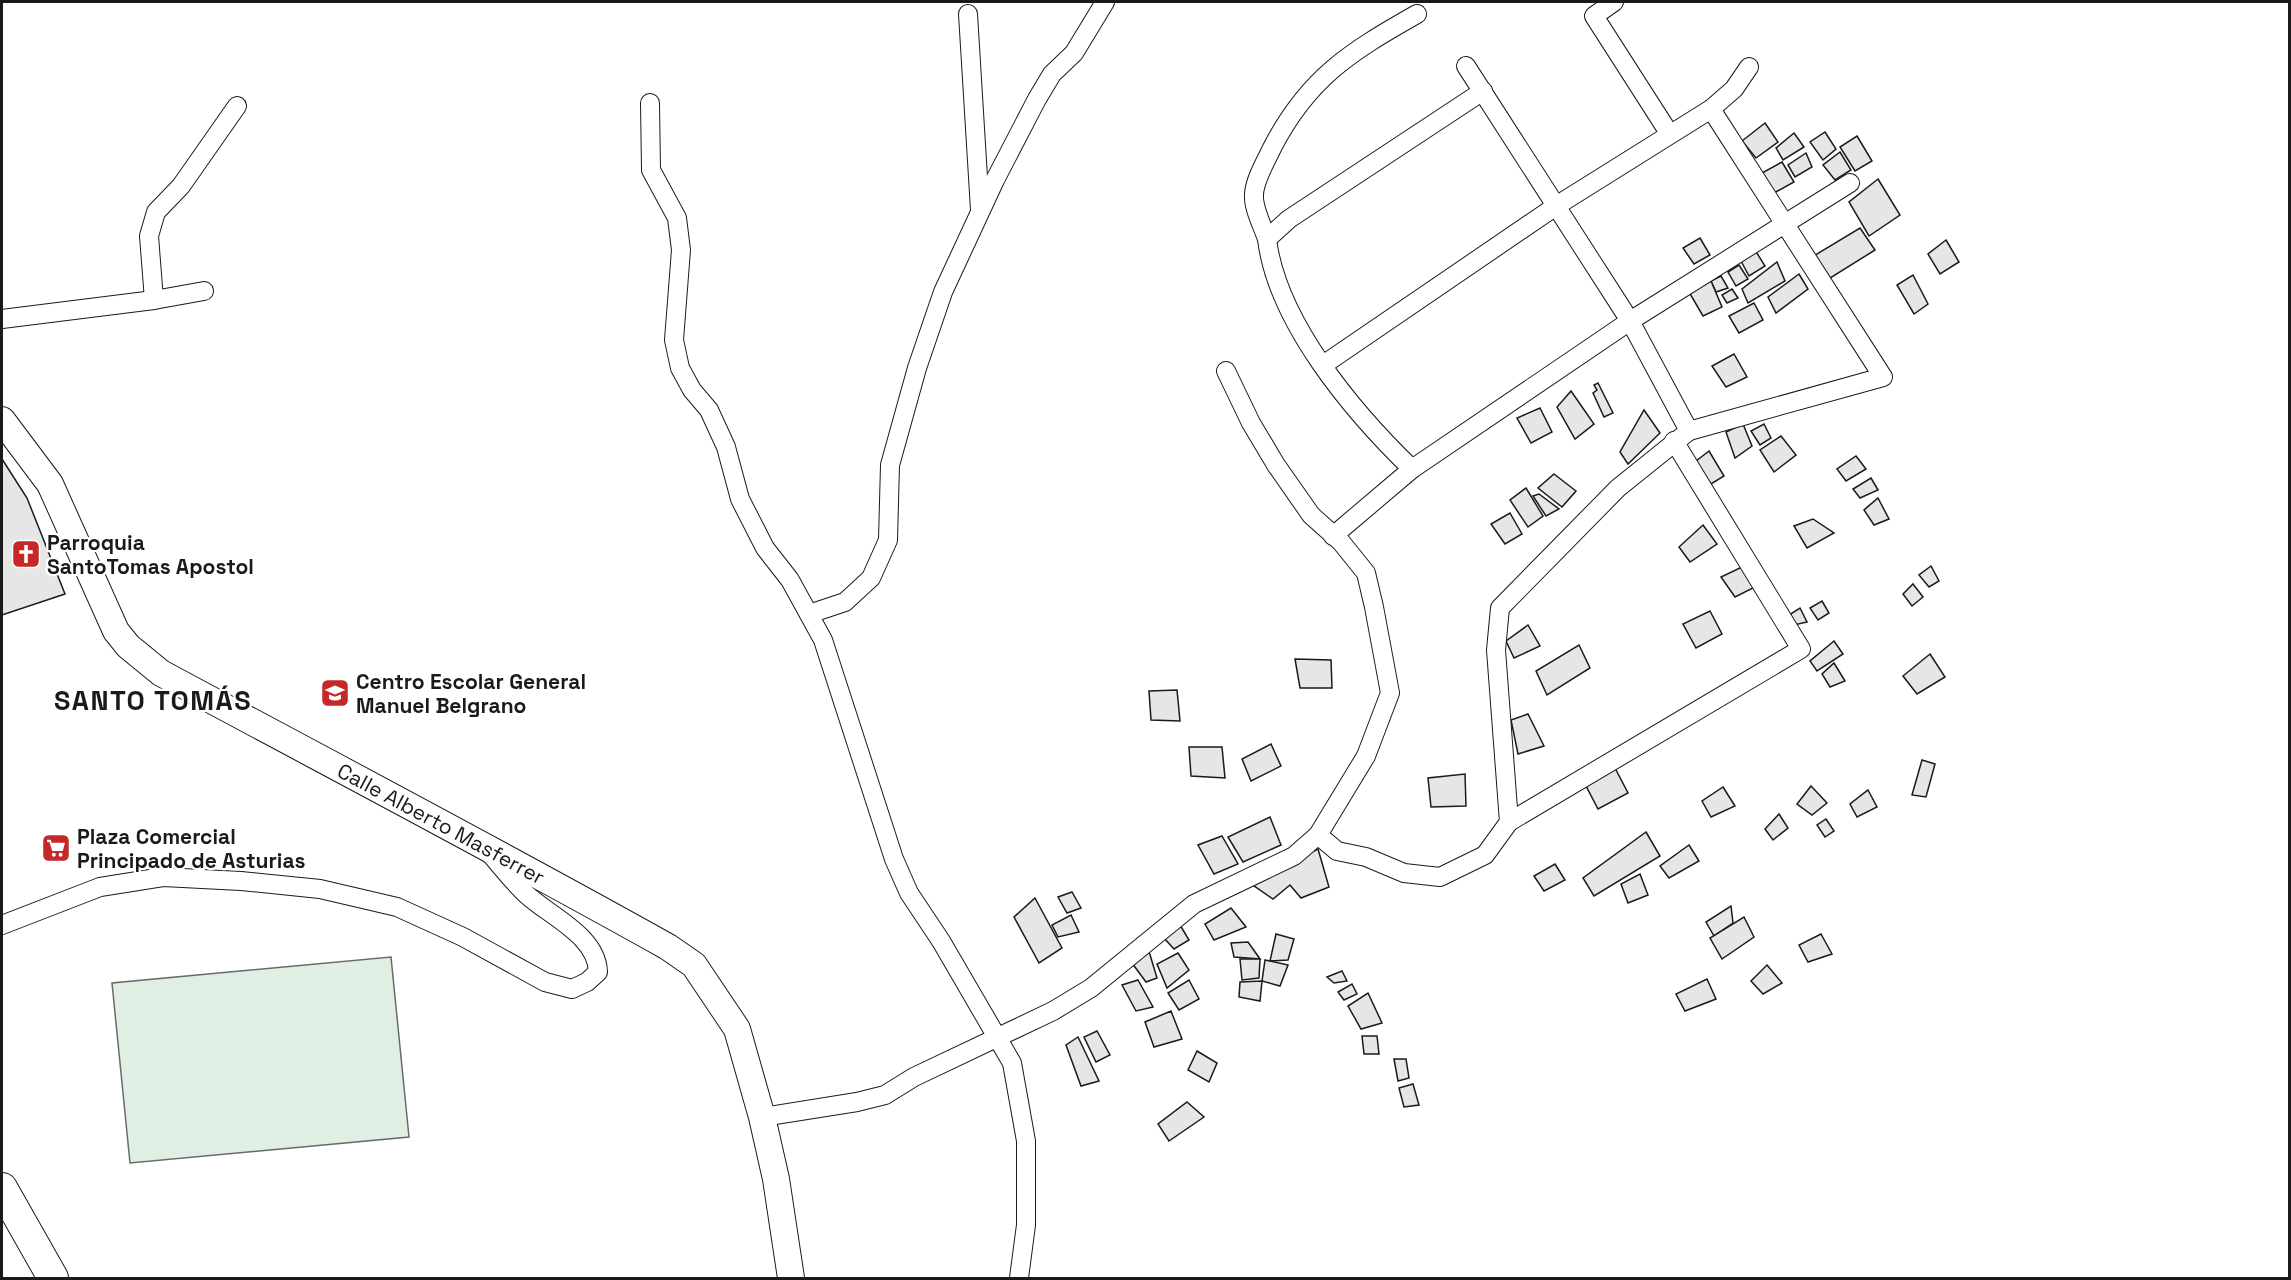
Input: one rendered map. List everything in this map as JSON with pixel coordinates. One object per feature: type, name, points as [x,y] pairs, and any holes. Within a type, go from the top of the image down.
[{"type":"highway","points":[[2,1188],[53,1278]]},
{"type":"main road","name":"Calle Alberto Masferrer","points":[[2,420],[50,484],[116,631],[144,660],[161,673],[322,760],[479,841],[668,947],[694,965],[737,1029],[762,1117],[776,1179],[791,1278]]},
{"type":"street","points":[[809,614],[845,602],[871,578],[888,540],[890,465],[917,368],[943,292],[1042,91],[1052,74],[1074,53],[1105,2]]},
{"type":"street","points":[[1614,2],[1594,16],[1669,134]]},
{"type":"street","points":[[968,14],[981,212]]},
{"type":"street","points":[[1412,468],[1377,435],[1308,343],[1270,262],[1267,239],[1254,195],[1266,159],[1289,114],[1323,75],[1371,39],[1417,14]]},
{"type":"street","points":[[1318,835],[1337,851],[1365,857],[1404,873],[1440,878],[1485,855],[1509,822],[1801,649],[1682,436],[1630,321],[1466,66]]},
{"type":"street","points":[[1323,365],[1556,206],[1711,109],[1734,89],[1749,67]]},
{"type":"street","points":[[1267,239],[1289,219],[1483,91]]},
{"type":"street","points":[[650,103],[651,170],[677,218],[681,250],[674,340],[680,368],[692,390],[709,410],[726,447],[740,499],[765,548],[790,580],[823,640],[894,859],[909,893],[941,941],[1012,1063],[1026,1141],[1026,1225],[1019,1278]]},
{"type":"street","points":[[154,300],[149,236],[156,212],[182,186],[237,106]]},
{"type":"street","points":[[1509,822],[1496,650],[1500,608],[1618,488],[1682,436],[1883,377],[1711,109]]},
{"type":"street","points":[[1333,536],[1412,468],[1630,321],[1850,183]]},
{"type":"street","points":[[2,319],[154,300],[204,291]]},
{"type":"street","points":[[762,1117],[857,1102],[885,1095],[914,1077],[998,1039],[1091,988],[1194,904],[1294,856],[1318,835],[1366,756],[1390,693],[1366,573],[1311,515],[1276,465],[1251,423],[1226,371]]},
{"type":"street","points":[[2,925],[100,887],[163,877],[320,889],[363,897],[406,911],[463,937],[545,982],[572,989],[587,982],[598,972],[598,962],[591,947],[525,894],[479,841]]},
{"type":"green space","points":[[391,957],[409,1137],[130,1163],[112,983]]},
{"type":"building","points":[[1765,123],[1778,142],[1756,158],[1742,141]]},
{"type":"building","points":[[1825,132],[1836,149],[1823,160],[1810,142]]},
{"type":"building","points":[[1794,133],[1804,147],[1783,160],[1776,148]]},
{"type":"building","points":[[1857,136],[1872,161],[1855,171],[1840,147]]},
{"type":"building","points":[[1840,152],[1851,170],[1835,180],[1823,165]]},
{"type":"building","points":[[1806,153],[1812,167],[1795,177],[1788,165]]},
{"type":"building","points":[[1782,162],[1794,182],[1774,193],[1762,173]]},
{"type":"building","points":[[1878,179],[1900,215],[1869,236],[1849,202]]},
{"type":"building","points":[[1860,228],[1875,250],[1827,280],[1812,257]]},
{"type":"building","points":[[1700,238],[1710,255],[1694,264],[1683,248]]},
{"type":"building","points":[[1946,240],[1959,262],[1940,274],[1928,254]]},
{"type":"building","points":[[1755,250],[1765,266],[1749,276],[1741,261]]},
{"type":"building","points":[[1777,262],[1785,281],[1748,303],[1742,289]]},
{"type":"building","points":[[1739,265],[1748,279],[1736,286],[1728,272]]},
{"type":"building","points":[[1799,274],[1808,289],[1776,313],[1768,297]]},
{"type":"building","points":[[1913,275],[1928,304],[1914,314],[1897,285]]},
{"type":"building","points":[[1721,276],[1728,288],[1716,292],[1711,281]]},
{"type":"building","points":[[1711,281],[1722,307],[1703,316],[1689,292]]},
{"type":"building","points":[[1732,289],[1738,298],[1727,303],[1722,295]]},
{"type":"building","points":[[1754,303],[1763,320],[1739,333],[1729,316]]},
{"type":"building","points":[[1734,354],[1747,377],[1726,387],[1712,366]]},
{"type":"building","points":[[1598,383],[1613,413],[1604,417],[1593,393],[1597,390],[1594,385]]},
{"type":"building","points":[[1571,391],[1594,424],[1575,439],[1557,407]]},
{"type":"building","points":[[1540,408],[1552,432],[1531,443],[1517,418]]},
{"type":"building","points":[[1644,410],[1660,433],[1628,464],[1620,452]]},
{"type":"building","points":[[1743,424],[1752,446],[1735,458],[1726,432]]},
{"type":"building","points":[[1764,424],[1771,438],[1760,445],[1751,431]]},
{"type":"building","points":[[1781,436],[1796,455],[1774,472],[1760,450]]},
{"type":"building","points":[[1709,451],[1724,476],[1706,487],[1691,465]]},
{"type":"building","points":[[1856,456],[1866,469],[1846,481],[1837,469]]},
{"type":"building","name":"Parroquia SantoTomas Apostol","points":[[2,459],[27,498],[65,594],[2,615]]},
{"type":"building","points":[[1554,474],[1576,491],[1562,507],[1538,488]]},
{"type":"building","points":[[1871,478],[1878,490],[1860,498],[1853,489]]},
{"type":"building","points":[[1526,488],[1543,516],[1528,527],[1510,500]]},
{"type":"building","points":[[1539,494],[1559,509],[1546,516],[1533,496]]},
{"type":"building","points":[[1878,498],[1889,519],[1874,525],[1864,510]]},
{"type":"building","points":[[1510,513],[1522,534],[1505,544],[1491,524]]},
{"type":"building","points":[[1813,519],[1834,533],[1807,548],[1794,526]]},
{"type":"building","points":[[1703,525],[1717,544],[1690,562],[1679,547]]},
{"type":"building","points":[[1746,565],[1757,586],[1735,597],[1721,577]]},
{"type":"building","points":[[1931,566],[1939,581],[1929,587],[1919,575]]},
{"type":"building","points":[[1913,584],[1923,597],[1912,606],[1903,594]]},
{"type":"building","points":[[1822,601],[1829,613],[1818,620],[1810,608]]},
{"type":"building","points":[[1800,608],[1807,622],[1794,625],[1789,615]]},
{"type":"building","points":[[1710,611],[1722,634],[1696,648],[1683,624]]},
{"type":"building","points":[[1528,625],[1540,646],[1514,658],[1506,641]]},
{"type":"building","points":[[1834,641],[1843,654],[1817,671],[1810,661]]},
{"type":"building","points":[[1579,645],[1590,668],[1547,695],[1536,671]]},
{"type":"building","points":[[1930,654],[1945,677],[1917,694],[1903,676]]},
{"type":"building","points":[[1295,659],[1331,660],[1332,688],[1300,688]]},
{"type":"building","points":[[1834,663],[1845,681],[1830,687],[1822,674]]},
{"type":"building","points":[[1177,690],[1180,721],[1151,720],[1149,691]]},
{"type":"building","points":[[1528,714],[1544,746],[1518,754],[1511,720]]},
{"type":"building","points":[[1271,744],[1281,766],[1251,781],[1242,759]]},
{"type":"building","points":[[1189,747],[1222,747],[1225,778],[1191,776]]},
{"type":"building","points":[[1922,760],[1935,764],[1926,797],[1912,795]]},
{"type":"building","points":[[1615,768],[1628,793],[1598,809],[1585,784]]},
{"type":"building","points":[[1465,774],[1466,806],[1431,807],[1428,778]]},
{"type":"building","points":[[1811,786],[1827,803],[1812,815],[1797,804]]},
{"type":"building","points":[[1723,787],[1735,806],[1711,817],[1702,801]]},
{"type":"building","points":[[1868,790],[1877,807],[1857,817],[1850,804]]},
{"type":"building","points":[[1779,814],[1788,828],[1773,840],[1765,829]]},
{"type":"building","points":[[1270,817],[1281,845],[1243,862],[1228,837]]},
{"type":"building","points":[[1826,819],[1834,831],[1825,837],[1817,825]]},
{"type":"building","points":[[1646,832],[1660,856],[1594,896],[1583,878]]},
{"type":"building","points":[[1222,836],[1238,864],[1214,874],[1198,845]]},
{"type":"building","points":[[1689,845],[1699,861],[1669,878],[1660,866]]},
{"type":"building","points":[[1318,849],[1329,887],[1301,898],[1290,885],[1273,899],[1250,883]]},
{"type":"building","points":[[1555,864],[1565,880],[1544,891],[1534,876]]},
{"type":"building","points":[[1640,874],[1648,895],[1628,903],[1621,884]]},
{"type":"building","points":[[1072,892],[1081,908],[1067,913],[1058,897]]},
{"type":"building","points":[[1035,898],[1062,948],[1039,963],[1014,917]]},
{"type":"building","points":[[1731,906],[1733,923],[1714,936],[1706,922]]},
{"type":"building","points":[[1231,908],[1246,927],[1214,940],[1205,924]]},
{"type":"building","points":[[1071,915],[1079,932],[1058,937],[1052,925]]},
{"type":"building","points":[[1744,917],[1754,937],[1722,959],[1710,938]]},
{"type":"building","points":[[1180,925],[1189,940],[1174,949],[1164,938]]},
{"type":"building","points":[[1276,934],[1294,939],[1288,960],[1270,961]]},
{"type":"building","points":[[1821,934],[1832,954],[1808,962],[1799,945]]},
{"type":"building","points":[[1248,942],[1260,959],[1234,957],[1231,943]]},
{"type":"building","points":[[1148,948],[1157,978],[1146,982],[1132,963]]},
{"type":"building","points":[[1178,953],[1189,970],[1167,988],[1157,964]]},
{"type":"building","points":[[1240,959],[1260,959],[1259,978],[1242,980]]},
{"type":"building","points":[[1265,960],[1288,965],[1280,986],[1262,981]]},
{"type":"building","points":[[1767,965],[1782,983],[1763,994],[1751,981]]},
{"type":"building","points":[[1342,971],[1347,981],[1334,983],[1327,977]]},
{"type":"building","points":[[1707,979],[1716,999],[1685,1011],[1676,994]]},
{"type":"building","points":[[1138,980],[1153,1007],[1136,1011],[1122,985]]},
{"type":"building","points":[[1189,980],[1199,999],[1179,1010],[1168,993]]},
{"type":"building","points":[[1262,981],[1260,1001],[1239,997],[1240,982]]},
{"type":"building","points":[[1352,984],[1357,994],[1344,1000],[1338,992]]},
{"type":"building","points":[[1368,993],[1382,1023],[1361,1029],[1348,1006]]},
{"type":"building","points":[[1171,1011],[1182,1039],[1154,1047],[1145,1022]]},
{"type":"building","points":[[1097,1031],[1110,1055],[1096,1062],[1084,1037]]},
{"type":"building","points":[[1362,1036],[1377,1036],[1379,1054],[1364,1054]]},
{"type":"building","points":[[1078,1037],[1099,1081],[1081,1086],[1066,1045]]},
{"type":"building","points":[[1197,1051],[1217,1063],[1209,1082],[1188,1070]]},
{"type":"building","points":[[1394,1059],[1406,1059],[1409,1078],[1398,1081]]},
{"type":"building","points":[[1413,1084],[1419,1105],[1404,1107],[1399,1088]]},
{"type":"building","points":[[1187,1102],[1204,1117],[1169,1141],[1158,1124]]},
{"type":"place","name":"Parroquia SantoTomas Apostol","points":[[26,554]]},
{"type":"place","name":"Centro Escolar General Manuel Belgrano","points":[[335,693]]},
{"type":"place","name":"Plaza Comercial Principado de Asturias","points":[[56,848]]},
{"type":"district","name":"SANTO TOMÁS","points":[[153,700]]}]
